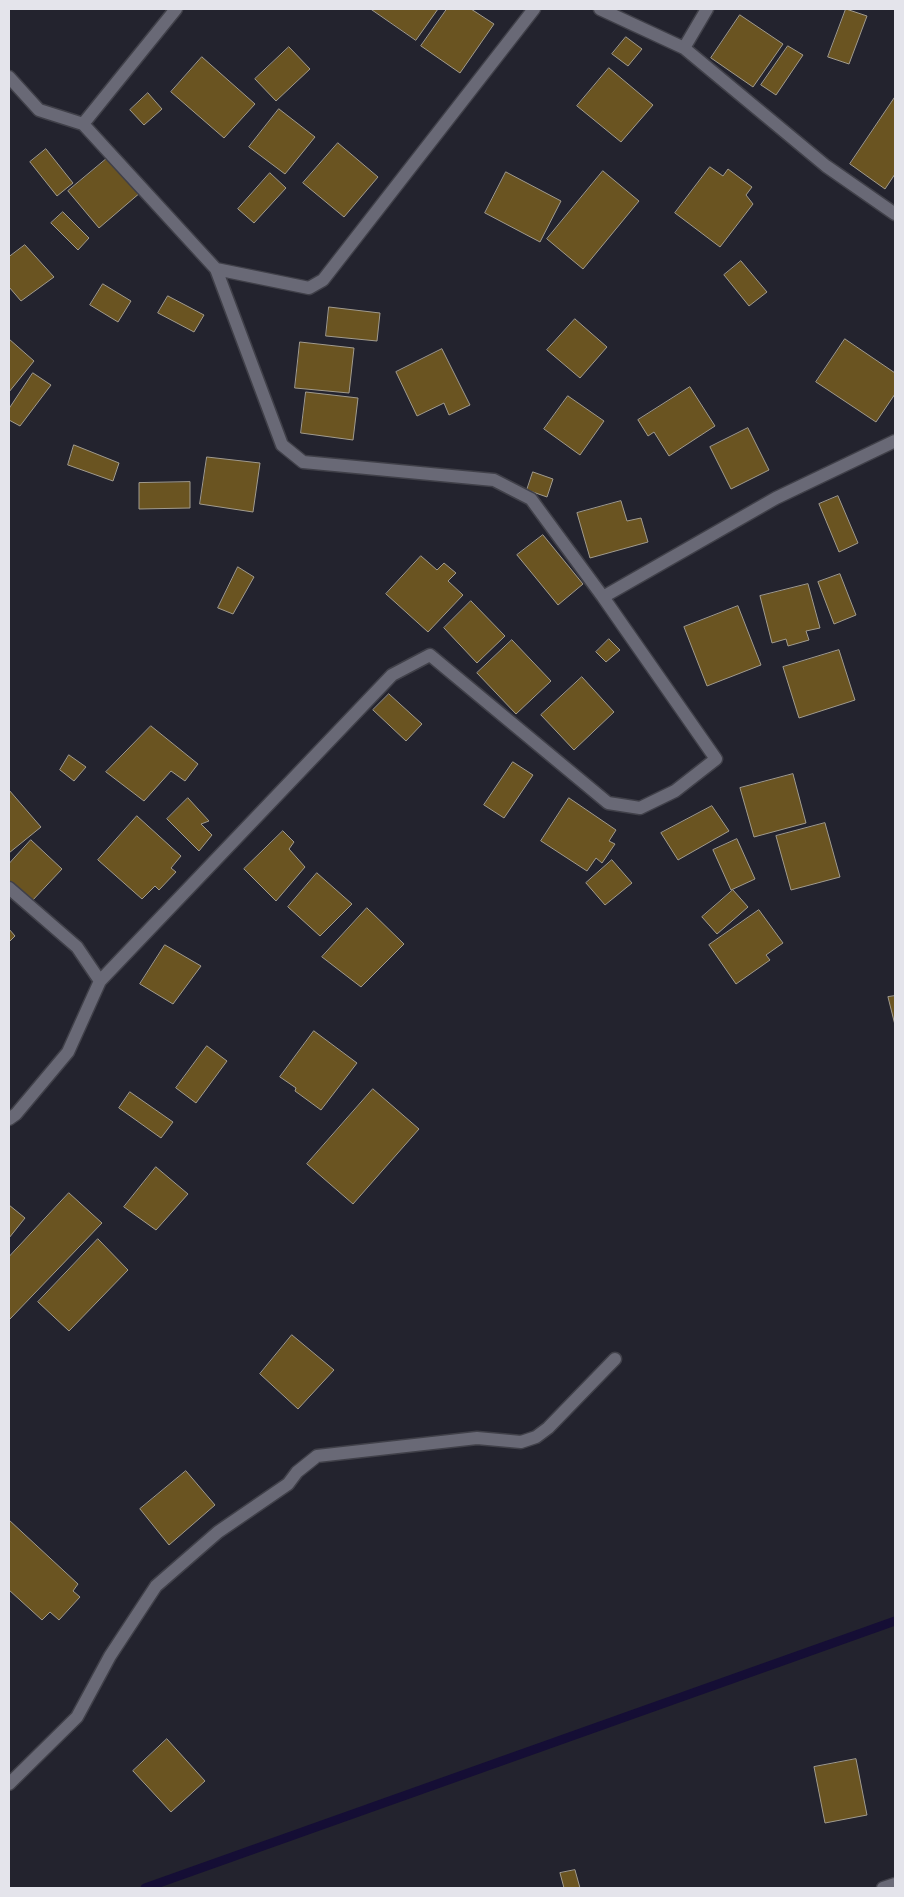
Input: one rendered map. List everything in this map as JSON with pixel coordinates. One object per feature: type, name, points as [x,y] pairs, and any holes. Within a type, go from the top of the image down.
[{"type":"street","points":[[83,124],[176,9]]},
{"type":"street","points":[[216,269],[309,288],[323,280],[534,9]]},
{"type":"street","points":[[600,9],[684,48],[826,166],[895,214]]},
{"type":"street","points":[[684,48],[708,9]]},
{"type":"street","points":[[9,77],[39,110],[83,124],[216,269],[282,445],[303,462],[494,480],[531,499],[603,597],[716,759],[675,790],[640,808],[608,804],[430,655],[392,675],[100,981],[68,1052],[16,1114],[9,1119]]},
{"type":"street","points":[[603,597],[776,498],[895,441]]},
{"type":"street","points":[[9,888],[77,947],[100,981]]},
{"type":"street","points":[[9,1784],[77,1717],[110,1656],[156,1586],[218,1532],[288,1484],[297,1472],[317,1456],[477,1438],[521,1442],[536,1437],[548,1428],[615,1359]]},
{"type":"street","points":[[883,1888],[895,1884]]},
{"type":"building","points":[[371,9],[438,9],[416,40]]},
{"type":"building","points":[[447,9],[471,9],[494,24],[460,73],[421,46]]},
{"type":"building","points":[[846,9],[867,16],[849,64],[828,57]]},
{"type":"building","points":[[740,15],[783,44],[753,87],[711,58]]},
{"type":"building","points":[[626,37],[642,49],[628,66],[612,54]]},
{"type":"building","points":[[788,46],[803,55],[776,95],[761,85]]},
{"type":"building","points":[[289,47],[310,69],[276,101],[255,79]]},
{"type":"building","points":[[202,57],[255,104],[224,138],[171,92]]},
{"type":"building","points":[[609,68],[653,105],[621,142],[577,106]]},
{"type":"building","points":[[148,93],[162,109],[144,125],[130,110]]},
{"type":"building","points":[[895,97],[895,174],[885,189],[850,164]]},
{"type":"building","points":[[279,109],[315,137],[285,174],[249,147]]},
{"type":"building","points":[[338,143],[378,177],[344,217],[303,183]]},
{"type":"building","points":[[46,149],[73,183],[57,196],[30,162]]},
{"type":"building","points":[[110,156],[141,192],[99,228],[68,191]]},
{"type":"building","points":[[710,167],[723,176],[728,169],[752,187],[746,195],[753,204],[720,247],[675,213]]},
{"type":"building","points":[[603,171],[639,201],[583,269],[547,239]]},
{"type":"building","points":[[506,172],[561,201],[540,242],[485,213]]},
{"type":"building","points":[[270,173],[286,188],[254,223],[238,209]]},
{"type":"building","points":[[63,212],[89,238],[78,250],[51,223]]},
{"type":"building","points":[[25,245],[54,277],[21,301],[9,287],[9,257]]},
{"type":"building","points":[[741,261],[767,292],[749,306],[724,275]]},
{"type":"building","points":[[103,284],[131,301],[118,322],[90,305]]},
{"type":"building","points":[[168,296],[204,315],[194,332],[158,313]]},
{"type":"building","points":[[329,307],[380,313],[377,341],[326,336]]},
{"type":"building","points":[[575,319],[607,347],[580,378],[547,350]]},
{"type":"building","points":[[9,339],[34,361],[9,392]]},
{"type":"building","points":[[845,339],[895,373],[895,394],[876,422],[816,382]]},
{"type":"building","points":[[300,342],[354,348],[349,393],[295,388]]},
{"type":"building","points":[[442,349],[470,405],[449,415],[444,403],[417,416],[396,372]]},
{"type":"building","points":[[33,373],[51,385],[20,426],[9,420],[9,409]]},
{"type":"building","points":[[690,387],[715,426],[669,456],[654,432],[648,436],[638,420]]},
{"type":"building","points":[[306,392],[358,398],[353,440],[301,433]]},
{"type":"building","points":[[568,396],[604,421],[580,455],[544,429]]},
{"type":"building","points":[[748,428],[769,470],[731,489],[710,447]]},
{"type":"building","points":[[74,445],[119,463],[113,481],[68,465]]},
{"type":"building","points":[[207,457],[260,463],[253,512],[200,504]]},
{"type":"building","points":[[533,472],[553,479],[547,497],[527,490]]},
{"type":"building","points":[[190,482],[190,508],[139,509],[139,483]]},
{"type":"building","points":[[838,496],[858,543],[839,552],[819,504]]},
{"type":"building","points":[[621,501],[627,521],[641,518],[648,542],[590,558],[577,513]]},
{"type":"building","points":[[543,535],[583,584],[558,605],[517,555]]},
{"type":"building","points":[[421,556],[437,570],[444,563],[456,573],[448,581],[463,595],[428,632],[386,594]]},
{"type":"building","points":[[238,567],[254,577],[233,614],[218,608]]},
{"type":"building","points":[[840,574],[856,615],[834,624],[818,582]]},
{"type":"building","points":[[808,584],[820,628],[806,631],[809,640],[788,646],[786,639],[772,643],[760,596]]},
{"type":"building","points":[[471,601],[505,636],[477,663],[444,628]]},
{"type":"building","points":[[738,606],[761,665],[707,686],[684,627]]},
{"type":"building","points":[[609,639],[620,650],[606,662],[596,652]]},
{"type":"building","points":[[512,640],[551,681],[516,714],[477,673]]},
{"type":"building","points":[[839,650],[855,700],[799,718],[783,667]]},
{"type":"building","points":[[582,677],[614,712],[574,750],[541,715]]},
{"type":"building","points":[[389,694],[422,724],[406,741],[373,710]]},
{"type":"building","points":[[151,726],[198,764],[185,781],[171,771],[144,801],[106,772]]},
{"type":"building","points":[[69,755],[86,767],[74,781],[60,770]]},
{"type":"building","points":[[513,762],[533,775],[504,818],[484,805]]},
{"type":"building","points":[[793,774],[806,823],[754,837],[740,788]]},
{"type":"building","points":[[9,790],[41,827],[9,853]]},
{"type":"building","points":[[188,798],[209,821],[201,824],[212,835],[199,851],[167,819]]},
{"type":"building","points":[[569,798],[616,830],[609,841],[615,844],[602,863],[596,858],[587,871],[541,841]]},
{"type":"building","points":[[712,806],[729,831],[678,860],[661,833]]},
{"type":"building","points":[[137,816],[181,856],[171,868],[176,872],[159,890],[155,886],[142,899],[98,860]]},
{"type":"building","points":[[825,823],[840,877],[791,890],[776,836]]},
{"type":"building","points":[[283,831],[294,842],[289,849],[305,867],[276,901],[244,869]]},
{"type":"building","points":[[737,839],[755,879],[731,890],[713,850]]},
{"type":"building","points":[[31,840],[62,869],[31,902],[9,880],[9,864]]},
{"type":"building","points":[[612,860],[632,883],[605,905],[586,883]]},
{"type":"building","points":[[317,873],[352,904],[320,936],[288,907]]},
{"type":"building","points":[[733,890],[748,907],[717,934],[702,917]]},
{"type":"building","points":[[367,908],[404,944],[361,987],[322,957]]},
{"type":"building","points":[[759,910],[783,943],[766,955],[770,960],[736,984],[709,945]]},
{"type":"building","points":[[9,929],[15,936],[9,942]]},
{"type":"building","points":[[165,945],[201,966],[173,1004],[140,984]]},
{"type":"building","points":[[895,996],[895,1025],[888,997]]},
{"type":"building","points":[[314,1031],[357,1063],[321,1110],[295,1091],[296,1088],[280,1077]]},
{"type":"building","points":[[207,1046],[227,1061],[196,1103],[176,1088]]},
{"type":"building","points":[[373,1089],[419,1129],[353,1204],[307,1164]]},
{"type":"building","points":[[130,1092],[173,1122],[161,1138],[119,1108]]},
{"type":"building","points":[[156,1167],[188,1194],[156,1230],[124,1207]]},
{"type":"building","points":[[69,1193],[102,1223],[10,1319],[9,1257]]},
{"type":"building","points":[[9,1205],[25,1218],[9,1238]]},
{"type":"building","points":[[98,1239],[128,1270],[69,1331],[38,1302]]},
{"type":"building","points":[[292,1335],[334,1370],[298,1409],[260,1374]]},
{"type":"building","points":[[186,1471],[215,1505],[169,1545],[140,1509]]},
{"type":"building","points":[[9,1520],[78,1584],[73,1591],[80,1597],[59,1620],[50,1612],[42,1620],[9,1590]]},
{"type":"building","points":[[167,1739],[205,1781],[171,1812],[133,1771]]},
{"type":"building","points":[[856,1759],[867,1815],[825,1823],[814,1767]]},
{"type":"building","points":[[575,1870],[580,1888],[564,1888],[560,1873]]},
{"type":"waterway","points":[[145,1888],[895,1621]]}]
